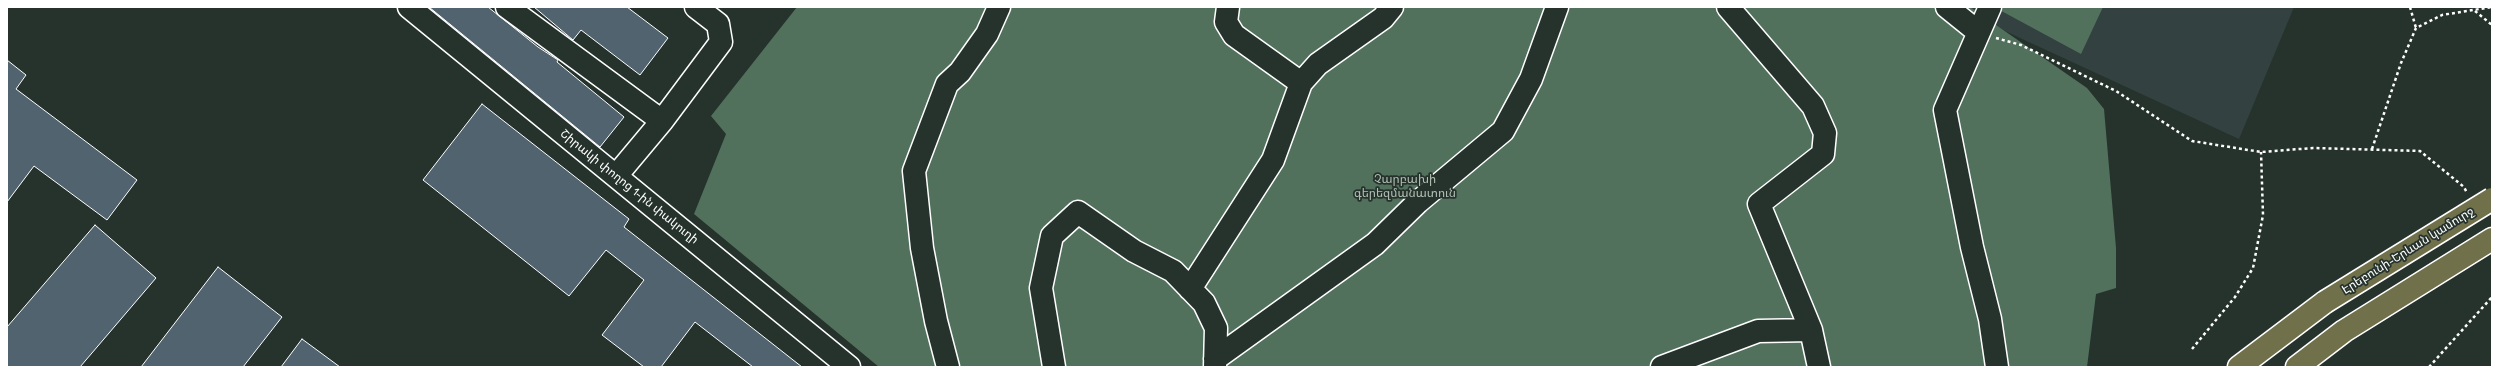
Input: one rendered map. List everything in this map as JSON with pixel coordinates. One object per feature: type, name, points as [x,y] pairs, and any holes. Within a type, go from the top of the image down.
[{"type":"highway","name":"Էրեբունի-Երևան կամուրջ","points":[[2239,367],[2325,302],[2482,200]]},
{"type":"highway","points":[[2297,367],[2344,331],[2492,239]]},
{"type":"lane","name":"Շիրակի փողոց 1-ին փակուղի","points":[[409,7],[849,367]]},
{"type":"lane","points":[[507,7],[662,121]]},
{"type":"lane","points":[[616,176],[662,121],[721,42],[718,24],[696,7]]},
{"type":"lane","points":[[948,367],[936,321],[922,248],[914,171],[947,84],[960,72],[987,34],[999,7]]},
{"type":"lane","points":[[1228,7],[1226,22],[1234,35],[1300,84]]},
{"type":"lane","points":[[1190,289],[1273,160],[1300,84],[1318,64],[1382,18],[1392,7]]},
{"type":"lane","points":[[1215,363],[1375,244],[1418,202],[1503,131],[1531,79],[1557,7]]},
{"type":"lane","points":[[1728,7],[1813,106],[1825,133],[1823,154],[1759,204],[1811,330],[1819,367]]},
{"type":"lane","points":[[1947,7],[1978,32]]},
{"type":"lane","points":[[1990,7],[1945,110],[1972,247],[1990,319],[1997,367]]},
{"type":"lane","points":[[1054,367],[1041,288],[1052,236],[1078,212],[1134,251],[1173,271],[1204,303],[1216,328],[1215,363]]},
{"type":"lane","points":[[1662,367],[1758,331],[1811,330]]},
{"type":"path","points":[[2372,149],[2401,63],[2416,28],[2410,7]]},
{"type":"path","points":[[2416,28],[2442,15],[2475,11],[2492,7]]},
{"type":"path","points":[[2475,11],[2492,25]]},
{"type":"path","points":[[1978,32],[2021,45],[2116,91],[2192,141],[2261,152],[2312,148],[2420,151],[2482,200]]},
{"type":"path","points":[[2192,349],[2235,296],[2253,268],[2263,214],[2261,152]]},
{"type":"path","points":[[2429,367],[2492,297]]},
{"type":"shaded area","points":[[1965,7],[2294,7],[2239,139],[1979,19]]},
{"type":"green space","name":"Չարբախի գերեզմանատուն","points":[[797,7],[1970,7],[2087,88],[2104,109],[2116,248],[2116,288],[2096,294],[2087,367],[879,367],[694,214],[726,134],[711,116]]},
{"type":"green space","points":[[1994,7],[2103,7],[2081,54]]},
{"type":"building","points":[[429,7],[488,7],[538,47],[558,60],[557,62],[624,117],[600,147]]},
{"type":"building","points":[[534,7],[627,7],[668,38],[640,75],[581,30],[573,40]]},
{"type":"building","points":[[7,60],[26,75],[16,89],[137,180],[107,220],[34,166],[7,202]]},
{"type":"building","points":[[482,104],[629,219],[624,227],[802,367],[753,367],[695,322],[661,367],[644,367],[602,335],[644,280],[606,250],[569,296],[423,180]]},
{"type":"building","points":[[95,225],[156,278],[80,367],[7,367],[7,327]]},
{"type":"building","points":[[218,267],[282,317],[243,367],[141,367]]},
{"type":"building","points":[[302,339],[340,367],[281,367]]}]
